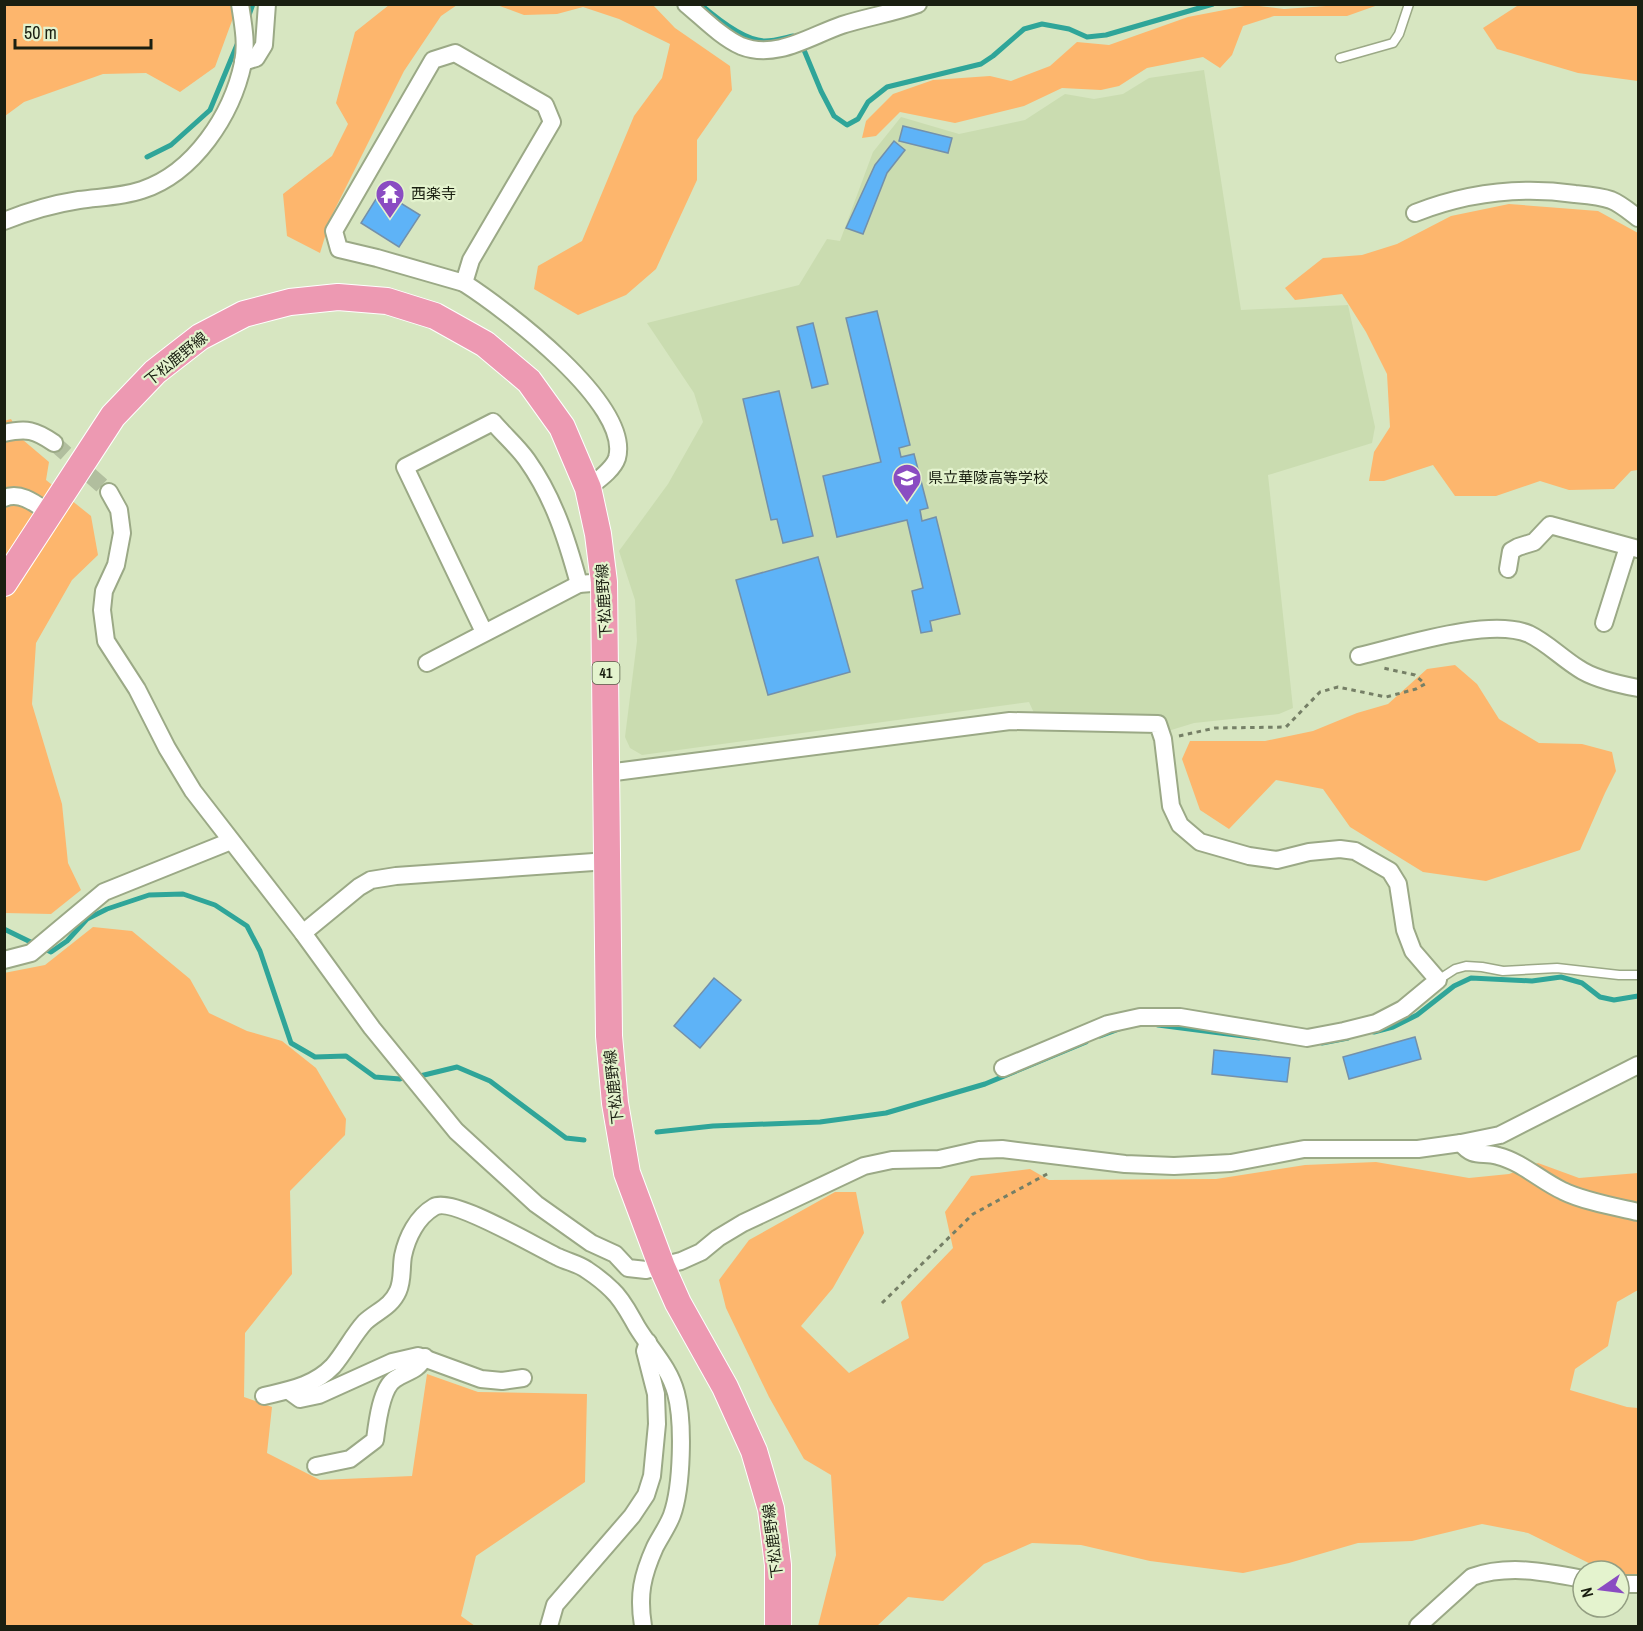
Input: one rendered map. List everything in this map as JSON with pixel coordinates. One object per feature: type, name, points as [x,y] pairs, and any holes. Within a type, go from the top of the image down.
[{"type":"main road","name":"下松鹿野線","points":[[4,583],[113,416],[154,372],[200,337],[244,314],[290,302],[338,297],[387,301],[435,316],[485,344],[529,381],[562,427],[588,488],[598,534],[604,582],[608,772],[609,1036],[615,1103],[627,1173],[678,1303],[724,1387],[754,1451],[771,1509],[778,1565],[778,1626]]},
{"type":"street","points":[[4,221],[56,204],[113,197],[143,190],[167,178],[189,162],[213,131],[233,97],[243,62],[245,34],[240,4]]},
{"type":"street","points":[[243,62],[256,58],[264,45],[267,4]]},
{"type":"street","points":[[686,4],[741,46],[758,50],[778,49],[842,26],[918,4]]},
{"type":"street","points":[[464,283],[471,260],[552,122],[545,105],[455,53],[433,60],[334,231],[339,249],[464,283],[527,329],[568,366],[606,412],[616,437],[617,458],[605,474],[588,488]]},
{"type":"street","points":[[1415,213],[1442,202],[1479,194],[1516,190],[1555,191],[1612,200],[1638,218]]},
{"type":"street","points":[[484,633],[405,467],[493,422],[526,458],[549,496],[567,539],[579,584]]},
{"type":"street","points":[[4,433],[22,429],[38,432],[54,442]]},
{"type":"street","points":[[109,492],[119,510],[122,533],[116,565],[104,591],[102,610],[106,641],[137,689],[167,748],[194,791],[303,933],[372,1028],[456,1131],[536,1204],[591,1243],[615,1254],[628,1268],[646,1270],[662,1267],[701,1252],[743,1223],[864,1166],[892,1161],[939,1159],[980,1150],[1002,1149],[1125,1164],[1174,1166],[1231,1163],[1304,1149],[1418,1149],[1500,1135],[1638,1065]]},
{"type":"street","points":[[4,498],[12,495],[28,498],[49,513]]},
{"type":"street","points":[[1508,569],[1511,551],[1534,542],[1551,525],[1633,548],[1604,623]]},
{"type":"street","points":[[427,663],[579,584],[604,582]]},
{"type":"street","points":[[1359,656],[1462,632],[1495,627],[1515,629],[1532,635],[1581,670],[1638,688]]},
{"type":"street","points":[[608,772],[1010,721],[1158,724],[1172,806],[1180,825],[1200,842],[1249,856],[1278,860],[1309,852],[1340,849],[1355,851],[1390,871],[1398,884],[1405,930],[1413,951],[1438,980],[1403,1009],[1376,1023],[1344,1031],[1307,1038],[1180,1017],[1140,1017],[1108,1024],[1003,1068]]},
{"type":"street","points":[[4,960],[31,953],[104,892],[231,841]]},
{"type":"street","points":[[303,933],[359,887],[371,880],[396,876],[608,861]]},
{"type":"street","points":[[1461,1143],[1466,1150],[1477,1154],[1498,1155],[1516,1163],[1564,1192],[1638,1212]]},
{"type":"street","points":[[264,1396],[312,1383],[333,1366],[365,1323],[388,1306],[398,1293],[402,1278],[403,1256],[414,1227],[434,1207],[441,1204],[497,1225],[559,1258],[586,1269],[614,1291],[630,1313],[667,1369],[677,1395],[681,1434],[678,1482],[672,1515],[654,1549],[643,1579],[639,1602],[643,1626]]},
{"type":"street","points":[[614,1291],[628,1268]]},
{"type":"street","points":[[549,1626],[555,1605],[632,1516],[646,1495],[652,1476],[657,1424],[656,1394],[645,1351],[648,1342]]},
{"type":"street","points":[[289,1390],[300,1399],[319,1395],[392,1362],[418,1356],[481,1379],[502,1381],[523,1378]]},
{"type":"street","points":[[316,1466],[350,1459],[375,1440],[378,1416],[388,1388],[393,1380],[418,1368],[425,1357]]},
{"type":"street","points":[[1418,1626],[1472,1576],[1504,1570],[1542,1570],[1571,1577]]},
{"type":"lane","points":[[1340,58],[1393,43],[1399,34],[1409,4]]},
{"type":"lane","points":[[1438,980],[1455,969],[1466,966],[1503,971],[1557,968],[1638,975]]},
{"type":"path","points":[[1162,739],[1215,729],[1286,727],[1320,692],[1338,687],[1386,697],[1416,689],[1425,684],[1415,675],[1360,663],[1359,656]]},
{"type":"path","points":[[882,1303],[973,1214],[1049,1173]]},
{"type":"shaded area","points":[[1520,4],[1638,5],[1638,81],[1578,73],[1497,49],[1483,28]]},
{"type":"shaded area","points":[[5,5],[233,5],[233,18],[215,67],[180,92],[146,73],[103,74],[24,102],[5,116]]},
{"type":"shaded area","points":[[389,5],[457,5],[441,16],[404,71],[331,217],[320,253],[287,236],[283,194],[332,156],[348,124],[336,103],[355,32]]},
{"type":"shaded area","points":[[497,5],[653,5],[675,28],[730,66],[732,90],[697,140],[697,180],[656,269],[626,295],[578,315],[534,289],[538,266],[582,241],[634,116],[662,78],[670,44],[619,19],[583,7],[557,14],[524,15]]},
{"type":"shaded area","points":[[1250,5],[1284,9],[1378,5],[1347,16],[1274,16],[1243,26],[1232,55],[1220,68],[1203,57],[1147,68],[1119,86],[1101,90],[1062,88],[1024,106],[955,123],[900,112],[876,136],[862,138],[866,121],[893,94],[933,80],[990,76],[1011,81],[1050,66],[1077,42],[1109,45],[1188,17]]},
{"type":"shaded area","points":[[1204,70],[1241,310],[1348,305],[1375,427],[1372,443],[1268,475],[1293,708],[1279,714],[1194,723],[1168,731],[1164,716],[1034,713],[1029,702],[642,755],[630,748],[625,737],[637,641],[635,600],[619,551],[668,484],[703,422],[694,393],[647,323],[799,285],[827,239],[840,241],[873,152],[901,117],[959,134],[1025,120],[1065,94],[1094,99],[1123,94],[1149,78]]},
{"type":"shaded area","points":[[1509,204],[1598,211],[1638,233],[1638,470],[1631,471],[1614,489],[1569,490],[1540,481],[1496,496],[1455,496],[1433,465],[1384,481],[1369,481],[1374,452],[1390,427],[1387,374],[1366,332],[1342,294],[1295,300],[1285,288],[1323,258],[1362,255],[1397,244],[1451,216]]},
{"type":"shaded area","points":[[11,419],[23,440],[49,462],[46,480],[91,516],[98,555],[72,580],[36,643],[32,704],[62,804],[68,863],[81,890],[51,914],[5,913],[4,421]]},
{"type":"shaded area","points":[[1455,665],[1477,684],[1499,719],[1539,743],[1582,744],[1612,752],[1616,771],[1580,850],[1486,881],[1423,872],[1350,827],[1323,789],[1276,780],[1229,829],[1200,810],[1182,759],[1190,741],[1265,741],[1313,731],[1357,713],[1388,704],[1427,669]]},
{"type":"shaded area","points":[[93,927],[132,931],[190,979],[209,1013],[247,1031],[282,1041],[316,1068],[346,1119],[345,1135],[290,1191],[292,1274],[245,1333],[244,1397],[272,1407],[267,1453],[320,1480],[412,1476],[427,1374],[478,1392],[587,1394],[585,1482],[476,1556],[461,1616],[475,1626],[5,1626],[4,973],[45,965]]},
{"type":"shaded area","points":[[1376,1162],[1469,1178],[1509,1174],[1538,1163],[1579,1178],[1638,1173],[1638,1290],[1617,1302],[1608,1346],[1575,1369],[1570,1390],[1627,1407],[1638,1408],[1638,1580],[1631,1578],[1631,1559],[1581,1559],[1528,1533],[1482,1524],[1412,1541],[1358,1543],[1289,1563],[1243,1573],[1150,1561],[1081,1545],[1032,1543],[984,1564],[943,1601],[908,1597],[877,1626],[818,1626],[836,1555],[831,1475],[804,1459],[769,1397],[726,1308],[719,1280],[749,1240],[835,1192],[856,1192],[864,1233],[833,1288],[801,1326],[849,1373],[909,1338],[901,1302],[953,1248],[945,1212],[971,1176],[1030,1169],[1049,1180],[1216,1179],[1305,1165]]},
{"type":"building","points":[[903,126],[952,138],[948,153],[899,141]]},
{"type":"building","points":[[894,141],[905,150],[887,173],[863,234],[846,228],[875,165]]},
{"type":"building","points":[[381,191],[420,215],[399,247],[361,223]]},
{"type":"building","points":[[877,311],[910,445],[899,448],[901,457],[914,454],[928,508],[920,510],[922,521],[936,517],[960,614],[930,621],[932,631],[921,633],[912,591],[923,588],[907,520],[837,537],[823,476],[881,462],[846,318]]},
{"type":"building","points":[[813,323],[828,384],[812,388],[797,327]]},
{"type":"building","points":[[779,391],[813,536],[783,543],[777,519],[771,520],[743,399]]},
{"type":"building","points":[[818,557],[850,672],[768,695],[736,580]]},
{"type":"building","points":[[714,978],[741,1000],[700,1048],[674,1026]]},
{"type":"building","points":[[1415,1037],[1421,1059],[1349,1079],[1343,1057]]},
{"type":"building","points":[[1214,1050],[1290,1058],[1287,1082],[1212,1074]]},
{"type":"waterway","points":[[248,18],[253,4]]},
{"type":"waterway","points":[[700,4],[731,27],[757,40],[775,40],[793,36]]},
{"type":"waterway","points":[[804,50],[834,116],[847,125],[858,119],[868,102],[887,87],[981,64],[1024,29],[1042,24],[1069,29],[1087,37],[1106,35],[1213,4]]},
{"type":"waterway","points":[[147,157],[171,145],[210,110],[239,40]]},
{"type":"waterway","points":[[4,929],[51,952],[67,941],[87,919],[107,909],[149,895],[183,894],[215,905],[247,926],[260,951],[291,1043],[315,1057],[346,1056],[375,1077],[400,1079]]},
{"type":"waterway","points":[[1374,1032],[1393,1027],[1417,1015],[1454,986],[1471,978],[1532,981],[1561,977],[1582,983],[1600,997],[1614,1000],[1638,996]]},
{"type":"waterway","points":[[1158,1025],[1259,1038]]},
{"type":"waterway","points":[[1100,1036],[1119,1029]]},
{"type":"waterway","points":[[1322,1043],[1348,1038]]},
{"type":"waterway","points":[[657,1132],[713,1126],[820,1122],[886,1113],[985,1084],[1086,1042]]},
{"type":"waterway","points":[[420,1076],[457,1067],[490,1081],[566,1138],[584,1140]]},
{"type":"tunnel","points":[[54,443],[109,492]]},
{"type":"place","name":"西楽寺","points":[[390,220]]},
{"type":"place","name":"県立華陵高等学校","points":[[907,504]]}]
